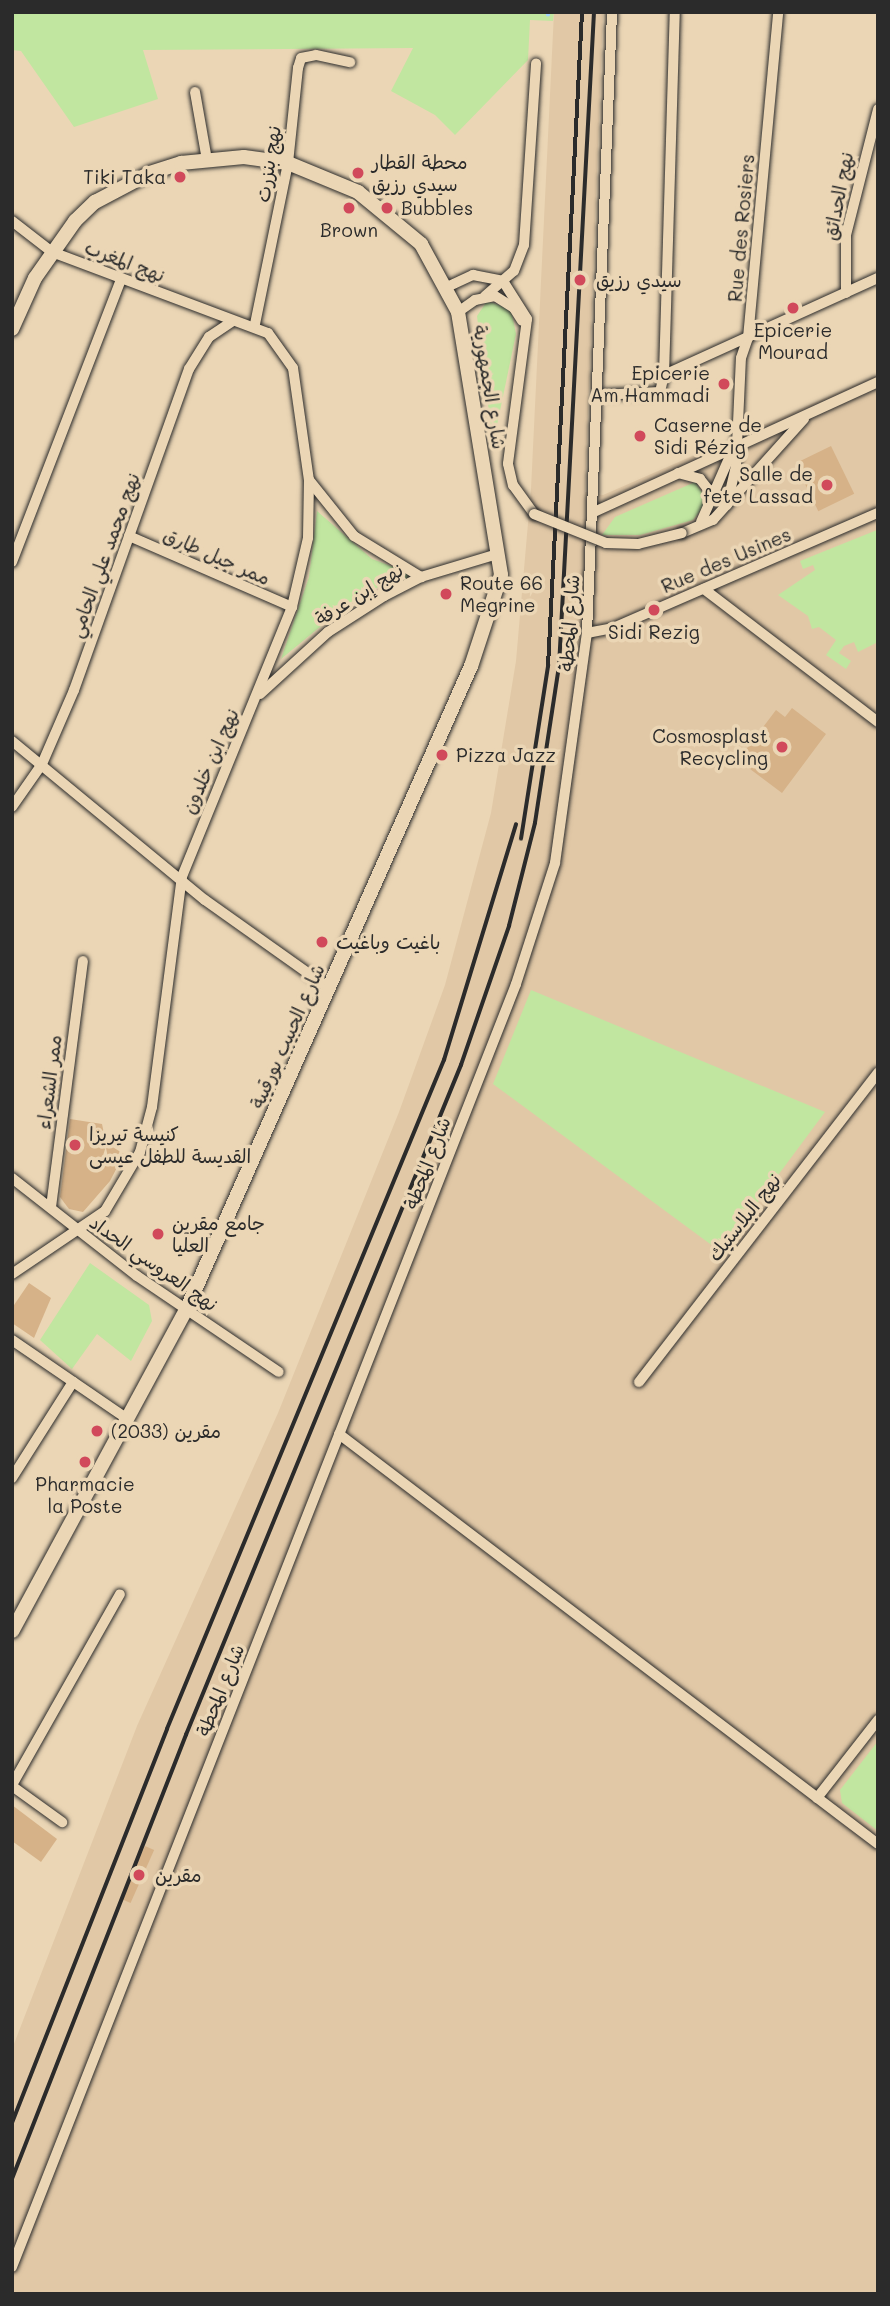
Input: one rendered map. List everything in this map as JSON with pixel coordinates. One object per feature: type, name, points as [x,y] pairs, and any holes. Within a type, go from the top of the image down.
[{"type":"street","name":"شارع المحطة","points":[[12,2267],[339,1434],[544,898],[570,784],[587,633],[600,395],[612,12]]},
{"type":"street","points":[[600,395],[655,392],[663,389],[675,12]]},
{"type":"street","name":"Rue des Rosiers","points":[[734,447],[740,358],[748,338],[778,12]]},
{"type":"street","name":"نهج بنزرت","points":[[255,324],[288,163],[301,58],[350,62]]},
{"type":"street","points":[[458,312],[485,296],[514,271],[524,245],[536,63]]},
{"type":"street","points":[[195,92],[207,160]]},
{"type":"street","name":"نهج الحدائق","points":[[846,293],[846,235],[878,109]]},
{"type":"street","name":"شارع الجمهورية","points":[[12,329],[52,252],[75,221],[120,186],[181,163],[244,157],[288,163],[358,192],[421,244],[447,287],[458,312],[497,554]]},
{"type":"street","name":"نهج المغرب","points":[[12,221],[52,252],[233,321]]},
{"type":"street","points":[[447,287],[473,275],[503,281],[527,319],[508,464],[528,509],[549,524],[606,544],[638,544],[697,527],[727,505],[774,448],[813,412]]},
{"type":"street","points":[[664,375],[878,278]]},
{"type":"street","points":[[12,562],[121,279]]},
{"type":"street","points":[[485,296],[514,308],[525,342]]},
{"type":"street","points":[[233,321],[255,324]]},
{"type":"street","name":"نهج محمد علي الحامي","points":[[12,807],[42,764],[189,369],[209,337],[233,321]]},
{"type":"street","name":"نهج ابن خلدون","points":[[12,1274],[80,1233],[105,1211],[140,1152],[152,1107],[182,876],[223,768],[258,697],[292,607],[308,538],[309,480],[293,368],[281,345],[255,324]]},
{"type":"street","points":[[594,512],[878,382]]},
{"type":"street","points":[[697,527],[715,498],[734,447]]},
{"type":"street","points":[[727,505],[734,486],[734,447]]},
{"type":"street","points":[[677,473],[700,479],[715,498]]},
{"type":"street","points":[[309,480],[354,536],[421,576]]},
{"type":"street","name":"Rue des Usines","points":[[587,633],[704,589],[878,513]]},
{"type":"street","name":"ممر جبل طارق","points":[[129,536],[292,607]]},
{"type":"street","name":"نهج إبن عرفة","points":[[258,697],[328,632],[421,576],[497,554]]},
{"type":"street","name":"شارع الحبيب بورقيبة","points":[[12,1630],[64,1542],[126,1418],[187,1308],[489,621],[501,575],[497,554]]},
{"type":"street","points":[[704,589],[878,722]]},
{"type":"street","points":[[12,741],[182,876],[205,900],[329,988]]},
{"type":"street","name":"ممر الشعراء","points":[[51,1207],[83,961]]},
{"type":"street","name":"نهج البلاستيك","points":[[639,1382],[878,1073]]},
{"type":"street","name":"نهج العروسي الحداد","points":[[12,1178],[80,1233],[279,1372]]},
{"type":"street","points":[[12,1340],[126,1418]]},
{"type":"street","points":[[12,1478],[73,1382]]},
{"type":"street","points":[[339,1434],[878,1844]]},
{"type":"street","points":[[62,1822],[12,1786],[120,1594]]},
{"type":"street","points":[[817,1798],[878,1720]]},
{"type":"shaded area","points":[[554,12],[603,12],[585,492],[603,495],[878,375],[878,2294],[12,2294],[12,2049],[137,1726],[278,1413],[399,1112],[445,985],[491,813],[516,661],[531,489]]},
{"type":"green space","points":[[12,12],[554,12],[553,21],[530,20],[528,60],[455,135],[435,115],[391,91],[413,48],[143,50],[158,99],[74,127],[21,51],[12,50]]},
{"type":"green space","points":[[487,301],[511,309],[516,334],[493,444],[477,316]]},
{"type":"green space","points":[[695,482],[708,501],[693,520],[640,535],[602,535],[615,517]]},
{"type":"green space","points":[[317,511],[372,559],[421,577],[378,587],[349,603],[281,659],[309,577]]},
{"type":"green space","points":[[877,530],[878,642],[858,652],[854,642],[844,646],[839,653],[851,661],[846,669],[826,655],[836,640],[819,627],[812,629],[808,616],[778,595],[815,570],[813,565],[803,569],[800,561]]},
{"type":"green space","points":[[531,990],[825,1112],[721,1252],[493,1084]]},
{"type":"green space","points":[[90,1263],[149,1305],[152,1321],[131,1361],[97,1334],[72,1369],[40,1340]]},
{"type":"green space","points":[[878,1741],[878,1831],[842,1803],[840,1790]]},
{"type":"building","name":"Salle de fete Lassad","points":[[831,446],[854,494],[818,511],[795,464]]},
{"type":"building","name":"Cosmosplast Recycling","points":[[792,708],[826,734],[782,793],[738,760],[776,710],[785,717]]},
{"type":"building","points":[[70,1119],[102,1124],[106,1143],[124,1154],[110,1181],[83,1212],[69,1209],[60,1197]]},
{"type":"building","points":[[29,1283],[51,1298],[34,1338],[12,1323],[12,1308]]},
{"type":"building","points":[[12,1805],[57,1839],[41,1862],[12,1841]]},
{"type":"building","name":"مقرين","points":[[145,1846],[154,1850],[131,1903],[121,1899]]},
{"type":"railway","points":[[521,839],[548,666],[582,12]]},
{"type":"railway","points":[[12,2179],[186,1735],[461,1065],[509,926],[535,823],[559,667],[594,12]]},
{"type":"railway","points":[[12,2123],[167,1729],[444,1060],[516,825]]},
{"type":"place","name":"محطة القطار سيدي رزيق","points":[[358,173]]},
{"type":"place","name":"Tiki Taka","points":[[180,177]]},
{"type":"place","name":"Brown","points":[[349,208]]},
{"type":"place","name":"Bubbles","points":[[387,208]]},
{"type":"place","name":"سيدي رزيق","points":[[580,280]]},
{"type":"place","name":"Epicerie Mourad","points":[[793,308]]},
{"type":"place","name":"Epicerie Am Hammadi","points":[[724,384]]},
{"type":"place","name":"Caserne de Sidi Rézig","points":[[640,436]]},
{"type":"place","name":"Salle de fete Lassad","points":[[827,485]]},
{"type":"place","name":"Route 66 Megrine","points":[[446,594]]},
{"type":"place","name":"Sidi Rezig","points":[[654,610]]},
{"type":"place","name":"Cosmosplast Recycling","points":[[782,747]]},
{"type":"place","name":"Pizza Jazz","points":[[442,755]]},
{"type":"place","name":"باغيت وباغيت","points":[[322,942]]},
{"type":"place","name":"كنيسة تيريزا القديسة للطفل عيسى","points":[[75,1145]]},
{"type":"place","name":"جامع مقرين العليا","points":[[158,1234]]},
{"type":"place","name":"مقرين (2033)","points":[[97,1431]]},
{"type":"place","name":"Pharmacie la Poste","points":[[85,1462]]},
{"type":"place","name":"مقرين","points":[[139,1875]]}]
